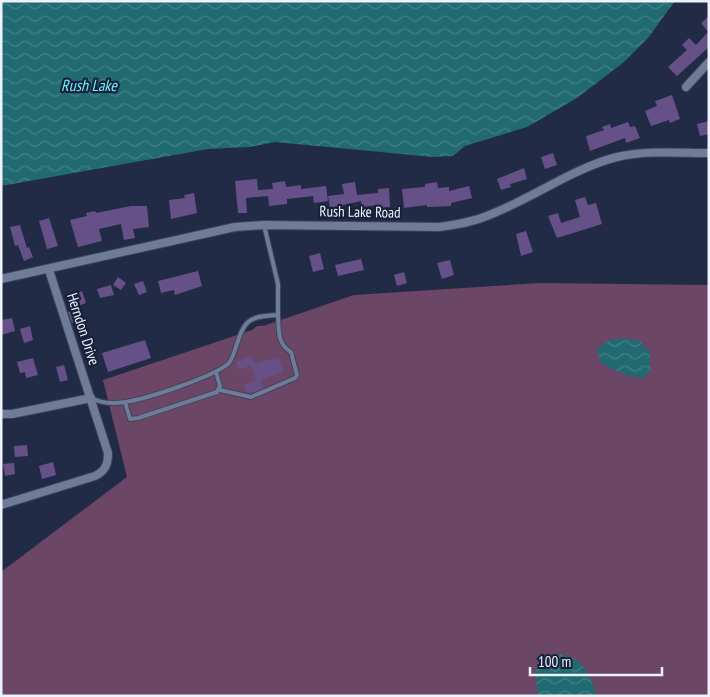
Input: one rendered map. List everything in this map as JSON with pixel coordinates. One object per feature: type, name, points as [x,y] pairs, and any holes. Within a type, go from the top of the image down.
[{"type":"street","points":[[686,87],[709,62]]},
{"type":"street","name":"Rush Lake Road","points":[[1,279],[235,227],[264,225],[438,227],[455,224],[483,218],[591,167],[615,158],[643,152],[709,153]]},
{"type":"street","name":"Herndon Drive","points":[[1,505],[102,472],[108,461],[108,453],[91,398],[48,270]]},
{"type":"street","points":[[1,414],[12,414],[91,398]]},
{"type":"lane","points":[[125,402],[130,419],[133,420],[220,390],[250,397],[295,378],[297,375],[291,352],[282,348],[280,342],[278,315],[280,293],[264,225]]},
{"type":"lane","points":[[91,398],[100,402],[125,402],[216,372],[232,360],[239,336],[248,320],[258,316],[278,315]]},
{"type":"lane","points":[[216,372],[220,390]]},
{"type":"shaded area","points":[[539,283],[709,285],[709,696],[1,696],[1,572],[127,477],[103,380],[252,330],[257,326],[263,326],[354,295]]},
{"type":"water","name":"Rush Lake","points":[[1,1],[675,1],[648,38],[624,62],[577,98],[527,127],[465,146],[453,156],[433,157],[275,142],[250,147],[208,149],[1,186]]},
{"type":"water","points":[[622,338],[638,340],[650,352],[650,371],[643,378],[625,375],[601,363],[597,350],[602,344]]},
{"type":"water","points":[[560,654],[581,664],[597,696],[538,696],[535,669],[547,657]]},
{"type":"building","points":[[709,16],[709,47],[677,76],[668,67],[687,50],[682,45],[689,38],[696,45],[708,32],[701,23]]},
{"type":"building","points":[[672,95],[680,119],[670,123],[669,120],[651,126],[645,111],[657,106],[655,101]]},
{"type":"building","points":[[709,121],[709,134],[700,136],[697,124]]},
{"type":"building","points":[[628,122],[630,127],[635,126],[640,138],[626,143],[625,138],[590,151],[586,136],[604,130],[602,127],[610,124],[611,128]]},
{"type":"building","points":[[553,153],[557,165],[545,169],[541,157]]},
{"type":"building","points":[[524,168],[527,179],[510,184],[511,187],[501,190],[497,179]]},
{"type":"building","points":[[257,179],[258,190],[273,189],[272,183],[285,181],[286,187],[301,185],[301,189],[326,186],[328,201],[314,203],[313,196],[287,199],[287,204],[269,206],[268,196],[246,198],[247,213],[238,213],[235,181]]},
{"type":"building","points":[[355,182],[357,195],[378,193],[378,189],[389,188],[390,207],[379,208],[379,205],[362,207],[361,201],[330,208],[328,196],[344,194],[342,184]]},
{"type":"building","points":[[437,182],[438,188],[449,187],[449,191],[469,186],[472,198],[451,203],[451,206],[427,207],[427,205],[404,208],[402,189],[425,187],[425,184]]},
{"type":"building","points":[[194,193],[197,213],[171,219],[169,200],[185,198],[184,195]]},
{"type":"building","points":[[585,197],[588,205],[596,203],[602,224],[557,238],[548,216],[558,213],[561,223],[580,217],[575,200]]},
{"type":"building","points":[[131,206],[147,206],[149,227],[133,229],[135,238],[124,240],[121,224],[99,229],[102,241],[78,247],[70,220],[87,216],[86,213],[95,211],[96,213]]},
{"type":"building","points":[[49,218],[58,246],[47,249],[39,221]]},
{"type":"building","points":[[20,225],[27,248],[29,247],[33,257],[24,261],[18,245],[15,246],[10,227]]},
{"type":"building","points":[[526,231],[533,252],[521,256],[516,234]]},
{"type":"building","points":[[320,253],[324,269],[313,272],[309,256]]},
{"type":"building","points":[[361,259],[364,270],[338,276],[335,265]]},
{"type":"building","points":[[450,260],[454,275],[442,279],[437,263]]},
{"type":"building","points":[[198,271],[202,286],[175,295],[174,290],[161,293],[158,281]]},
{"type":"building","points":[[404,272],[407,283],[397,286],[394,275]]},
{"type":"building","points":[[118,277],[126,283],[121,290],[113,285]]},
{"type":"building","points":[[143,281],[147,292],[139,295],[134,284]]},
{"type":"building","points":[[111,285],[114,295],[100,298],[97,289]]},
{"type":"building","points":[[82,291],[86,303],[75,307],[71,295]]},
{"type":"building","points":[[79,308],[82,320],[72,323],[68,312]]},
{"type":"building","points":[[12,318],[15,331],[1,335],[1,320]]},
{"type":"building","points":[[30,326],[33,340],[24,343],[20,329]]},
{"type":"building","points":[[145,340],[151,358],[108,372],[102,353]]},
{"type":"building","points":[[251,356],[254,364],[276,358],[276,361],[280,359],[284,372],[260,380],[263,388],[251,393],[246,392],[244,385],[256,381],[251,365],[239,370],[236,362]]},
{"type":"building","points":[[33,358],[38,375],[26,378],[25,372],[20,373],[17,362]]},
{"type":"building","points":[[64,365],[68,380],[60,382],[56,367]]},
{"type":"building","points":[[27,445],[28,456],[15,457],[14,446]]},
{"type":"building","points":[[53,462],[56,475],[42,479],[39,466]]},
{"type":"building","points":[[14,463],[15,474],[5,476],[3,464]]}]
